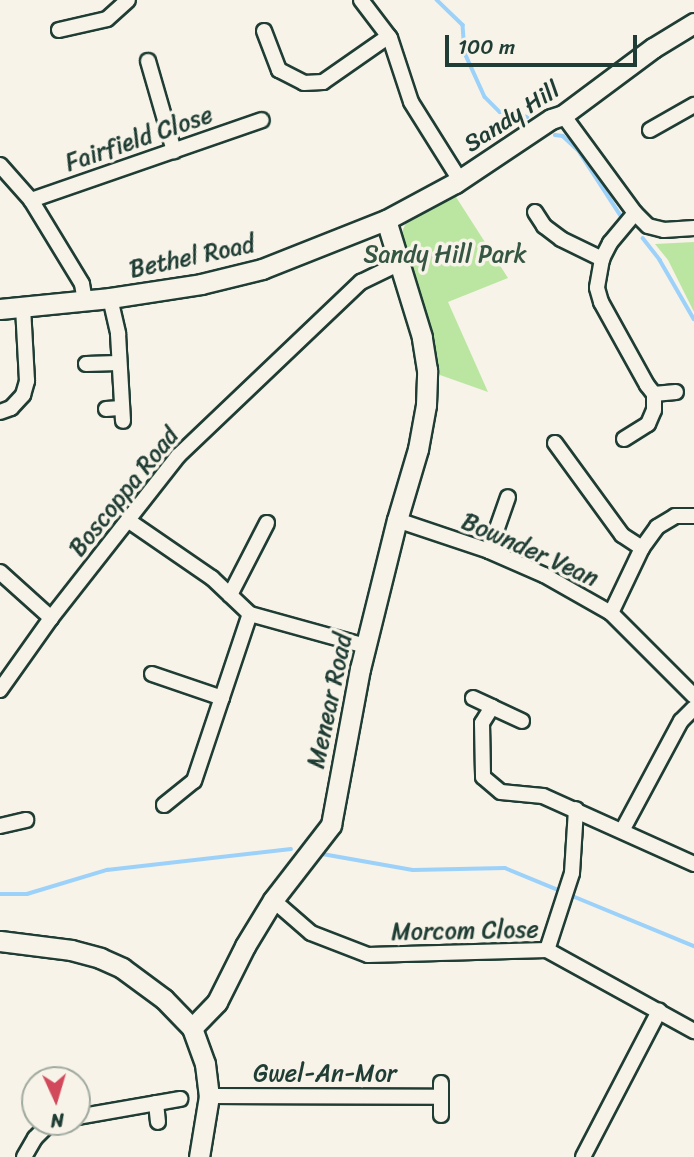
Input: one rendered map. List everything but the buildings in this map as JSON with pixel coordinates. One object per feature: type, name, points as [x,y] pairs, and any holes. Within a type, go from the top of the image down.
[{"type":"street","points":[[59,30],[107,19],[128,0]]},
{"type":"street","points":[[361,0],[389,36],[411,102],[460,180]]},
{"type":"street","name":"Sandy Hill","points":[[386,220],[460,180],[551,119],[563,115],[653,48],[694,23]]},
{"type":"street","points":[[264,31],[279,70],[303,83],[323,82],[389,36]]},
{"type":"street","points":[[148,61],[174,150]]},
{"type":"street","points":[[650,130],[694,105]]},
{"type":"street","points":[[563,115],[635,213],[648,226],[664,230],[694,228]]},
{"type":"street","name":"Fairfield Close","points":[[31,200],[262,120]]},
{"type":"street","points":[[0,165],[31,200],[82,284],[85,301]]},
{"type":"street","points":[[535,212],[544,226],[561,239],[602,259]]},
{"type":"street","points":[[624,439],[648,424],[654,410],[654,394],[601,302],[597,276],[602,259],[618,232],[635,213]]},
{"type":"street","name":"Menear Road","points":[[192,1028],[217,1002],[244,946],[273,900],[331,825],[365,646],[418,449],[426,405],[427,370],[422,337],[386,220]]},
{"type":"street","name":"Bethel Road","points":[[0,309],[110,299],[201,284],[262,269],[386,220]]},
{"type":"street","name":"Boscoppa Road","points":[[0,690],[51,618],[178,456],[361,282],[400,263]]},
{"type":"street","points":[[106,409],[122,414],[118,334],[110,299]]},
{"type":"street","points":[[0,412],[11,408],[23,395],[27,381],[23,307]]},
{"type":"street","points":[[86,364],[118,363]]},
{"type":"street","points":[[654,394],[676,392]]},
{"type":"street","points":[[555,443],[622,534],[642,548]]},
{"type":"street","points":[[489,551],[508,496]]},
{"type":"street","points":[[611,613],[642,548],[657,527],[675,516],[694,516]]},
{"type":"street","name":"Bownder Vean","points":[[397,520],[489,551],[544,575],[611,613],[694,696]]},
{"type":"street","points":[[129,521],[212,578],[250,614],[365,646]]},
{"type":"street","points":[[230,595],[267,523]]},
{"type":"street","points":[[0,572],[51,618]]},
{"type":"street","points":[[164,805],[194,781],[250,614]]},
{"type":"street","points":[[152,674],[222,698]]},
{"type":"street","points":[[473,698],[522,721]]},
{"type":"street","points":[[492,707],[482,723],[483,777],[501,792],[543,796],[623,829],[694,864]]},
{"type":"street","points":[[623,829],[681,722],[694,708]]},
{"type":"street","points":[[547,950],[572,873],[576,809]]},
{"type":"street","points":[[0,826],[26,820]]},
{"type":"street","name":"Morcom Close","points":[[273,900],[311,933],[368,955],[547,950],[694,1031]]},
{"type":"street","points":[[0,941],[71,950],[100,958],[122,968],[164,999],[192,1028],[205,1064],[209,1096],[199,1157]]},
{"type":"street","points":[[583,1157],[659,1012]]},
{"type":"street","name":"Gwel-An-Mor","points":[[209,1096],[441,1090],[441,1115]]},
{"type":"street","points":[[91,1115],[180,1099]]},
{"type":"street","points":[[156,1103],[158,1122]]},
{"type":"street","points":[[24,1157],[37,1136]]},
{"type":"green space","name":"Sandy Hill Park","points":[[456,197],[508,278],[448,302],[488,392],[440,375],[399,240],[406,222]]},
{"type":"green space","points":[[694,242],[694,312],[668,260],[655,244]]},
{"type":"waterway","points":[[437,0],[463,25],[465,53],[485,97],[500,112],[527,117]]},
{"type":"waterway","points":[[555,135],[563,136],[579,151],[621,216]]},
{"type":"waterway","points":[[643,238],[660,260],[694,319]]},
{"type":"waterway","points":[[0,894],[27,894],[107,870],[291,849]]},
{"type":"waterway","points":[[317,853],[413,870],[505,868],[556,889]]},
{"type":"waterway","points":[[575,897],[694,946]]}]
